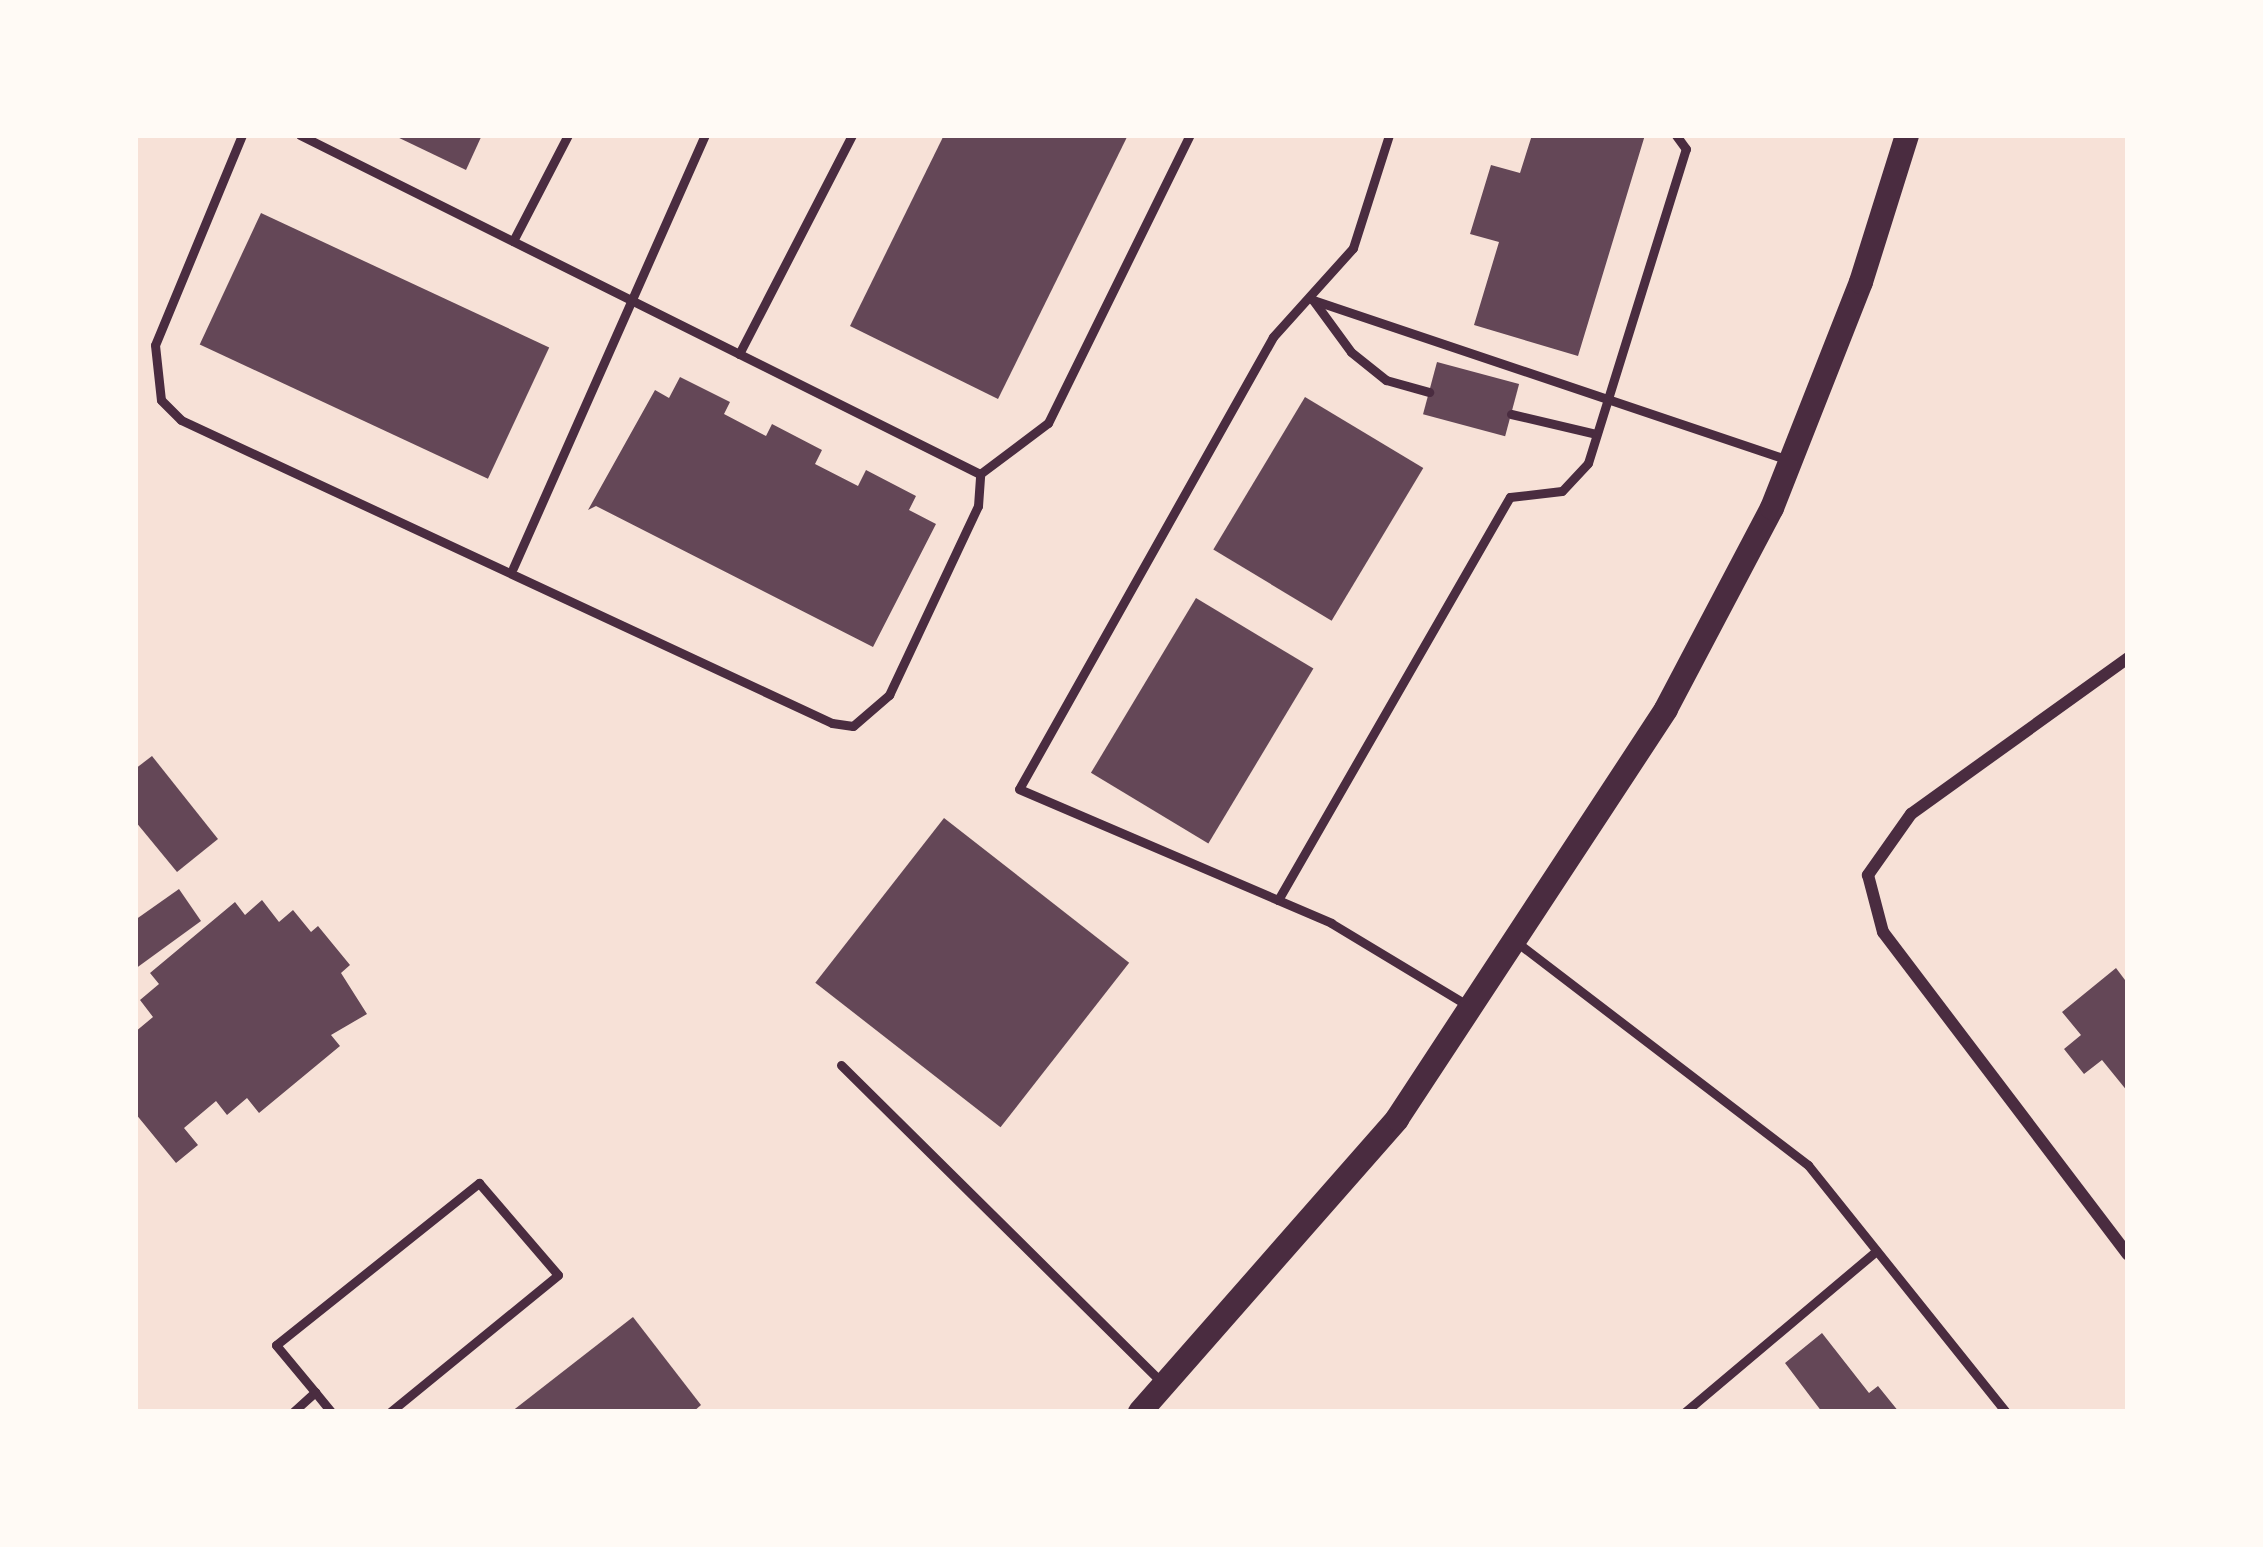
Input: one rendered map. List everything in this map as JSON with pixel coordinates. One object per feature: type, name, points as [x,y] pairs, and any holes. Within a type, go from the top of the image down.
[{"type":"main road","points":[[1140,1412],[1397,1118],[1519,944],[1666,709],[1791,460],[1862,282],[1907,135]]},
{"type":"street","points":[[2128,658],[1911,814],[1868,875],[1883,932],[2128,1255]]},
{"type":"lane","points":[[242,135],[154,345],[161,400],[181,420],[853,726],[890,695],[978,506],[980,474],[1048,423],[1190,135]]},
{"type":"lane","points":[[300,135],[980,474]]},
{"type":"lane","points":[[513,241],[568,135]]},
{"type":"lane","points":[[513,568],[626,298],[706,135]]},
{"type":"lane","points":[[739,354],[852,135]]},
{"type":"lane","points":[[1388,135],[1353,248],[1313,300],[1273,337],[1019,789],[1331,923],[1474,1010]]},
{"type":"lane","points":[[1278,900],[1510,497],[1562,490],[1588,464],[1686,149],[1676,135]]},
{"type":"lane","points":[[1313,300],[1351,352],[1386,380],[1430,392]]},
{"type":"lane","points":[[1313,300],[1791,460]]},
{"type":"lane","points":[[1511,414],[1596,434]]},
{"type":"lane","points":[[1519,944],[1808,1165],[2006,1412]]},
{"type":"lane","points":[[841,1064],[1165,1386]]},
{"type":"lane","points":[[331,1412],[276,1345],[479,1183],[558,1275],[390,1412]]},
{"type":"lane","points":[[1685,1412],[1876,1251]]},
{"type":"lane","points":[[292,1412],[315,1392]]},
{"type":"building","points":[[393,135],[482,135],[466,170]]},
{"type":"building","points":[[944,135],[1128,135],[998,399],[850,326]]},
{"type":"building","points":[[1532,135],[1645,135],[1578,356],[1474,325],[1499,242],[1470,234],[1491,165],[1520,173]]},
{"type":"building","points":[[261,213],[549,347],[488,479],[200,344]]},
{"type":"building","points":[[1437,362],[1519,384],[1505,436],[1423,414]]},
{"type":"building","points":[[680,377],[730,402],[724,414],[766,436],[772,424],[822,450],[815,464],[858,486],[866,470],[916,496],[909,510],[936,524],[873,647],[596,506],[588,510],[655,390],[669,398]]},
{"type":"building","points":[[1305,397],[1423,468],[1332,621],[1213,550]]},
{"type":"building","points":[[1196,598],[1313,669],[1208,843],[1091,773]]},
{"type":"building","points":[[152,756],[218,839],[177,872],[135,821],[135,769]]},
{"type":"building","points":[[944,818],[1129,963],[1001,1127],[815,983]]},
{"type":"building","points":[[179,889],[201,921],[135,969],[135,920]]},
{"type":"building","points":[[262,900],[279,922],[293,910],[311,932],[318,926],[350,965],[341,973],[367,1014],[331,1035],[340,1046],[259,1113],[247,1098],[227,1115],[216,1101],[184,1128],[198,1145],[176,1163],[135,1113],[135,1032],[153,1017],[140,1000],[159,984],[150,973],[235,902],[245,915]]},
{"type":"building","points":[[2116,968],[2128,984],[2128,1092],[2102,1060],[2084,1074],[2064,1049],[2081,1035],[2062,1012]]},
{"type":"building","points":[[633,1317],[701,1405],[693,1412],[511,1412]]},
{"type":"building","points":[[1822,1333],[1869,1393],[1878,1386],[1899,1412],[1822,1412],[1785,1363]]}]
